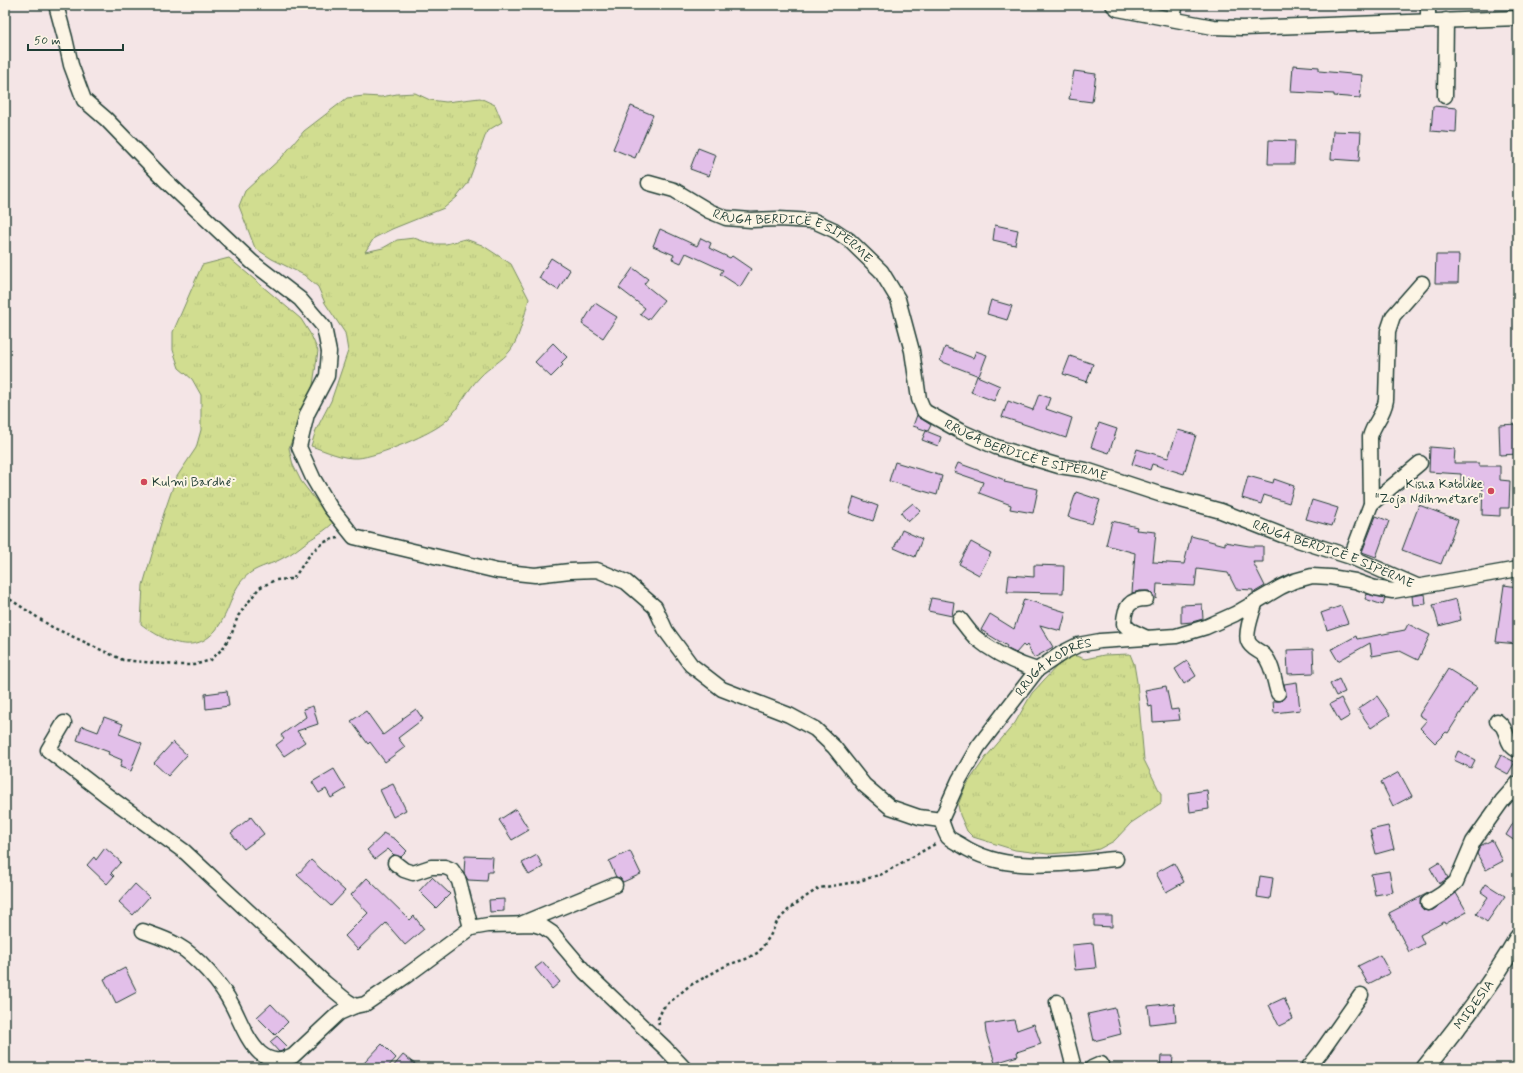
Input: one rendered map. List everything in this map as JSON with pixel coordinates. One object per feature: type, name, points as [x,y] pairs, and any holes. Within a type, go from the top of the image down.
[{"type":"main road","name":"MIQESIA","points":[[1425,1068],[1491,981],[1518,938]]},
{"type":"street","points":[[56,5],[71,65],[84,100],[106,119],[164,180],[252,262],[300,299],[324,327],[329,352],[327,376],[307,414],[299,447],[313,478],[330,507],[354,537],[498,571],[534,575],[597,570],[626,582],[655,607],[666,631],[691,664],[722,689],[789,715],[816,729],[834,747],[864,785],[890,807],[919,817],[941,820],[948,837],[969,851],[1001,863],[1067,863],[1116,858]]},
{"type":"street","points":[[1113,5],[1118,9],[1213,27],[1242,28],[1518,18]]},
{"type":"street","points":[[1172,19],[1176,5]]},
{"type":"street","points":[[1428,5],[1428,21]]},
{"type":"street","points":[[1445,96],[1446,20]]},
{"type":"street","name":"RRUGA BERDICË E SIPËRME","points":[[649,183],[674,190],[709,211],[726,218],[751,220],[778,218],[814,221],[834,230],[849,240],[881,271],[898,299],[912,352],[919,399],[924,411],[938,420],[996,447],[1059,466],[1086,470],[1159,494],[1221,511],[1282,535],[1351,557],[1417,586],[1518,569]]},
{"type":"street","points":[[1351,557],[1371,504],[1370,437],[1373,427],[1384,410],[1386,400],[1388,331],[1393,316],[1422,283]]},
{"type":"street","points":[[1371,504],[1420,463]]},
{"type":"street","name":"RRUGA KODRËS","points":[[941,820],[959,780],[978,747],[1037,670],[1062,653],[1078,645],[1100,641],[1176,636],[1206,627],[1235,614],[1281,587],[1294,581],[1312,576],[1355,581],[1375,588],[1393,591],[1417,586]]},
{"type":"street","points":[[1146,600],[1137,599],[1129,604],[1124,614],[1124,624],[1130,630],[1147,638]]},
{"type":"street","points":[[1256,601],[1248,630],[1248,641],[1253,649],[1263,654],[1270,664],[1278,693]]},
{"type":"street","points":[[960,619],[976,638],[998,653],[1019,664],[1037,670]]},
{"type":"street","points":[[1498,721],[1504,728],[1507,740],[1515,749],[1518,750]]},
{"type":"street","points":[[64,723],[48,750],[105,794],[185,852],[325,983],[355,1006]]},
{"type":"street","points":[[1428,903],[1456,882],[1473,842],[1502,801],[1518,783]]},
{"type":"street","points":[[395,863],[404,870],[413,873],[431,867],[446,866],[452,870],[459,881],[471,928]]},
{"type":"street","points":[[521,924],[616,885]]},
{"type":"street","points":[[143,931],[177,944],[196,960],[212,976],[227,995],[256,1047],[268,1058],[276,1061],[284,1060],[293,1056],[339,1013],[355,1006],[365,1004],[471,928],[488,925],[533,924],[543,927],[552,934],[585,972],[684,1068]]},
{"type":"street","points":[[1308,1068],[1321,1052],[1360,995]]},
{"type":"street","points":[[1057,1002],[1074,1068]]},
{"type":"path","points":[[5,596],[52,627],[123,660],[176,665],[194,665],[210,660],[223,648],[232,633],[238,616],[258,588],[275,580],[293,579],[314,549],[330,540],[354,537]]},
{"type":"path","points":[[660,1029],[658,1019],[663,1008],[689,986],[727,965],[746,959],[759,952],[770,936],[777,922],[790,908],[819,888],[856,882],[882,874],[948,837]]},
{"type":"green space","points":[[415,93],[430,100],[446,102],[480,98],[495,105],[502,122],[487,131],[468,183],[457,197],[444,208],[374,238],[365,252],[383,248],[397,240],[414,238],[431,244],[446,244],[465,239],[482,245],[511,264],[529,299],[519,333],[510,351],[475,382],[456,410],[447,420],[431,431],[405,444],[366,457],[346,457],[311,446],[316,430],[331,401],[348,351],[345,333],[325,303],[318,287],[304,275],[272,259],[255,248],[239,206],[245,191],[282,157],[304,131],[347,98],[364,96],[381,97]]},
{"type":"green space","points":[[229,258],[301,319],[311,335],[318,351],[313,385],[289,448],[293,465],[301,481],[333,523],[324,531],[290,554],[250,573],[244,578],[237,588],[224,617],[216,630],[207,638],[197,643],[186,644],[163,638],[141,624],[143,585],[176,478],[196,448],[201,430],[201,395],[192,379],[179,368],[173,350],[173,332],[202,265]]},
{"type":"green space","points":[[1130,654],[1134,664],[1137,682],[1144,760],[1161,794],[1161,803],[1131,823],[1114,841],[1099,849],[1090,851],[1048,854],[1015,850],[973,837],[967,831],[960,815],[958,805],[965,787],[986,757],[1015,723],[1032,693],[1057,666],[1073,655],[1085,659],[1104,655]]},
{"type":"building","points":[[1293,65],[1319,67],[1319,71],[1362,75],[1360,98],[1334,96],[1334,94],[1291,92]]},
{"type":"building","points":[[1074,71],[1096,74],[1092,102],[1069,99]]},
{"type":"building","points":[[631,106],[653,115],[635,158],[613,149]]},
{"type":"building","points":[[1433,106],[1457,108],[1456,133],[1431,131]]},
{"type":"building","points":[[1333,131],[1361,132],[1359,161],[1331,159]]},
{"type":"building","points":[[1269,140],[1295,141],[1294,164],[1268,164]]},
{"type":"building","points":[[698,148],[716,155],[709,176],[690,169]]},
{"type":"building","points":[[995,225],[1018,230],[1015,245],[993,240]]},
{"type":"building","points":[[660,229],[697,246],[701,238],[711,243],[709,248],[730,258],[732,256],[751,269],[740,287],[720,274],[723,270],[686,253],[681,263],[672,259],[674,255],[653,246]]},
{"type":"building","points":[[1436,255],[1459,255],[1458,283],[1435,283]]},
{"type":"building","points":[[551,258],[570,270],[558,290],[539,278]]},
{"type":"building","points":[[633,268],[648,279],[644,284],[664,300],[648,320],[640,314],[645,308],[619,288]]},
{"type":"building","points":[[991,300],[1012,306],[1007,320],[987,314]]},
{"type":"building","points":[[595,303],[617,317],[603,338],[582,324]]},
{"type":"building","points":[[553,343],[567,357],[561,363],[563,365],[551,377],[535,362]]},
{"type":"building","points":[[945,347],[973,358],[976,351],[987,355],[979,376],[940,361]]},
{"type":"building","points":[[1070,356],[1093,364],[1087,382],[1063,374]]},
{"type":"building","points":[[977,376],[1000,386],[994,401],[971,392]]},
{"type":"building","points":[[1039,394],[1050,398],[1046,409],[1072,418],[1066,438],[1002,417],[1008,401],[1033,410]]},
{"type":"building","points":[[917,415],[931,425],[928,431],[913,426]]},
{"type":"building","points":[[1099,423],[1117,429],[1109,453],[1091,447]]},
{"type":"building","points":[[1518,424],[1518,454],[1500,455],[1499,425]]},
{"type":"building","points":[[1178,430],[1196,435],[1184,474],[1152,464],[1150,470],[1132,464],[1137,449],[1168,458]]},
{"type":"building","points":[[926,431],[941,437],[938,446],[922,440]]},
{"type":"building","points":[[1430,447],[1455,449],[1454,463],[1479,463],[1479,466],[1500,466],[1500,480],[1510,481],[1509,508],[1500,508],[1500,516],[1482,515],[1483,482],[1461,482],[1461,474],[1429,472]]},
{"type":"building","points":[[895,462],[942,476],[937,495],[889,481]]},
{"type":"building","points":[[958,463],[1005,480],[1004,482],[1038,489],[1033,513],[1010,509],[1011,505],[979,493],[983,482],[954,472]]},
{"type":"building","points":[[1248,476],[1273,483],[1274,479],[1294,486],[1289,503],[1264,495],[1261,504],[1242,498]]},
{"type":"building","points":[[1076,492],[1100,500],[1092,524],[1068,517]]},
{"type":"building","points":[[854,497],[878,506],[873,521],[849,513]]},
{"type":"building","points":[[1312,500],[1338,508],[1332,526],[1306,519]]},
{"type":"building","points":[[913,503],[920,511],[908,522],[901,513]]},
{"type":"building","points":[[1419,505],[1458,520],[1441,564],[1402,550]]},
{"type":"building","points":[[1376,516],[1389,521],[1376,557],[1362,552]]},
{"type":"building","points":[[1112,521],[1137,527],[1136,530],[1156,532],[1153,562],[1184,564],[1191,536],[1225,545],[1225,542],[1249,546],[1263,546],[1263,562],[1253,562],[1265,586],[1253,593],[1253,590],[1236,589],[1228,573],[1197,569],[1195,586],[1157,584],[1156,599],[1149,591],[1132,593],[1135,553],[1106,545]]},
{"type":"building","points":[[902,530],[922,539],[915,557],[894,548]]},
{"type":"building","points":[[971,542],[991,553],[979,575],[959,564]]},
{"type":"building","points":[[1034,565],[1064,566],[1063,593],[1007,592],[1009,575],[1034,577]]},
{"type":"building","points":[[1504,585],[1518,587],[1518,644],[1496,642]]},
{"type":"building","points":[[1367,594],[1385,598],[1383,605],[1365,599]]},
{"type":"building","points":[[1425,594],[1426,604],[1413,605],[1412,596]]},
{"type":"building","points":[[931,598],[954,602],[952,616],[928,611]]},
{"type":"building","points":[[1024,599],[1066,612],[1061,631],[1040,625],[1053,647],[1034,658],[1027,645],[1025,647],[1023,645],[1016,653],[1006,648],[1007,646],[981,630],[990,614],[1014,629]]},
{"type":"building","points":[[1456,599],[1461,620],[1439,626],[1433,605]]},
{"type":"building","points":[[1202,604],[1203,619],[1181,623],[1181,605]]},
{"type":"building","points":[[1341,606],[1348,623],[1327,630],[1321,613]]},
{"type":"building","points":[[1408,624],[1430,635],[1418,660],[1400,651],[1372,656],[1370,643],[1338,661],[1331,649],[1356,636],[1357,639],[1405,630]]},
{"type":"building","points":[[1313,649],[1314,673],[1288,674],[1287,650]]},
{"type":"building","points":[[1187,661],[1196,676],[1184,684],[1175,669]]},
{"type":"building","points":[[1448,669],[1477,687],[1448,733],[1446,732],[1435,743],[1420,728],[1427,720],[1419,715]]},
{"type":"building","points":[[1339,679],[1345,692],[1336,696],[1330,684]]},
{"type":"building","points":[[1297,682],[1300,710],[1274,713],[1273,701],[1281,701],[1286,695],[1284,684]]},
{"type":"building","points":[[1166,686],[1171,710],[1178,709],[1180,720],[1153,722],[1152,706],[1149,707],[1145,690]]},
{"type":"building","points":[[227,691],[229,706],[206,709],[205,694]]},
{"type":"building","points":[[1377,696],[1390,715],[1371,728],[1358,709]]},
{"type":"building","points":[[1341,698],[1350,716],[1340,722],[1330,704]]},
{"type":"building","points":[[313,706],[318,724],[297,731],[305,742],[284,756],[276,745],[284,739],[281,735],[306,717],[303,709]]},
{"type":"building","points":[[416,709],[423,719],[398,738],[405,747],[385,762],[370,742],[368,744],[351,721],[366,711],[383,735]]},
{"type":"building","points":[[104,717],[123,724],[119,734],[142,743],[131,771],[120,767],[122,760],[108,754],[109,752],[77,740],[82,726],[98,732]]},
{"type":"building","points":[[173,742],[187,755],[168,776],[154,763]]},
{"type":"building","points":[[1458,751],[1475,760],[1471,768],[1454,760]]},
{"type":"building","points":[[1501,755],[1515,762],[1508,774],[1495,767]]},
{"type":"building","points":[[334,769],[346,789],[331,798],[326,789],[319,793],[312,782]]},
{"type":"building","points":[[1399,772],[1412,796],[1393,806],[1381,782]]},
{"type":"building","points":[[393,784],[406,810],[393,817],[380,790]]},
{"type":"building","points":[[1207,790],[1209,809],[1190,812],[1188,793]]},
{"type":"building","points":[[516,809],[529,830],[512,840],[499,820]]},
{"type":"building","points":[[1518,815],[1518,843],[1506,835]]},
{"type":"building","points":[[251,817],[264,834],[244,849],[231,833]]},
{"type":"building","points":[[1388,826],[1394,849],[1376,854],[1370,830]]},
{"type":"building","points":[[383,833],[395,839],[407,851],[401,857],[394,855],[388,849],[375,859],[367,850],[381,837]]},
{"type":"building","points":[[1492,840],[1503,861],[1486,870],[1477,854],[1480,846]]},
{"type":"building","points":[[105,848],[121,862],[111,873],[114,876],[107,884],[87,865],[94,857],[96,860]]},
{"type":"building","points":[[630,851],[641,874],[623,882],[620,878],[616,877],[609,861]]},
{"type":"building","points":[[537,855],[543,867],[529,875],[522,863]]},
{"type":"building","points":[[465,856],[493,857],[492,872],[488,872],[487,881],[468,880],[464,873]]},
{"type":"building","points":[[311,860],[345,891],[331,906],[297,875]]},
{"type":"building","points":[[1440,862],[1448,878],[1439,884],[1430,868]]},
{"type":"building","points":[[1174,863],[1184,882],[1166,892],[1156,873]]},
{"type":"building","points":[[1389,871],[1393,892],[1375,895],[1371,874]]},
{"type":"building","points":[[1260,876],[1273,878],[1270,899],[1257,897]]},
{"type":"building","points":[[432,877],[450,894],[436,908],[419,891]]},
{"type":"building","points":[[367,878],[410,920],[414,916],[424,929],[405,945],[386,923],[358,950],[345,936],[368,913],[351,895]]},
{"type":"building","points":[[135,884],[149,897],[133,915],[119,902]]},
{"type":"building","points":[[1486,884],[1505,896],[1487,922],[1476,914],[1488,897],[1481,892]]},
{"type":"building","points":[[1430,892],[1420,899],[1421,907],[1424,910],[1433,910],[1456,893],[1467,912],[1420,935],[1424,944],[1409,952],[1389,913]]},
{"type":"building","points":[[504,899],[504,911],[490,912],[489,900]]},
{"type":"building","points":[[1094,916],[1112,916],[1112,927],[1094,926]]},
{"type":"building","points":[[1093,943],[1096,968],[1075,970],[1072,945]]},
{"type":"building","points":[[1380,955],[1390,973],[1368,984],[1358,966]]},
{"type":"building","points":[[543,962],[560,982],[552,989],[535,968]]},
{"type":"building","points":[[125,968],[137,992],[116,1003],[104,979]]},
{"type":"building","points":[[1284,998],[1293,1019],[1279,1026],[1269,1005]]},
{"type":"building","points":[[1174,1003],[1176,1021],[1150,1024],[1148,1006]]},
{"type":"building","points":[[271,1004],[288,1022],[275,1035],[257,1017]]},
{"type":"building","points":[[1115,1008],[1121,1034],[1094,1041],[1088,1014]]},
{"type":"building","points":[[1014,1020],[1017,1030],[1034,1024],[1041,1044],[1017,1052],[1018,1056],[995,1063],[986,1033],[985,1024]]},
{"type":"building","points":[[277,1036],[287,1046],[279,1052],[270,1042]]},
{"type":"building","points":[[382,1044],[396,1058],[387,1068],[369,1068],[364,1063]]},
{"type":"building","points":[[403,1055],[420,1068],[392,1068]]},
{"type":"building","points":[[1161,1056],[1173,1056],[1172,1068],[1160,1068]]},
{"type":"place","name":"Kulmi Bardhë","points":[[144,482]]},
{"type":"place","name":"Kisha Katolike \"Zoja Ndihmëtare\"","points":[[1491,491]]}]
